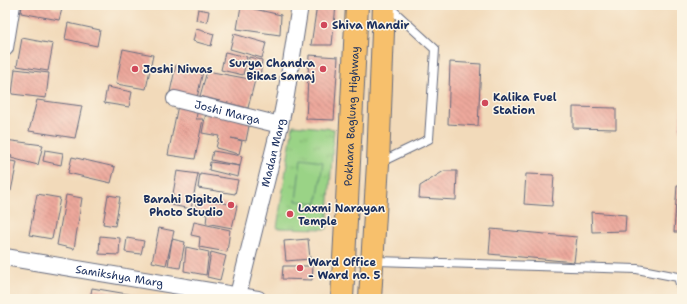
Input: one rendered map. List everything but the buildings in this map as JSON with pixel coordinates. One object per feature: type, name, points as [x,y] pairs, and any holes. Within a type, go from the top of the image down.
[{"type":"highway","name":"Pokhara Baglung Highway","points":[[342,299],[357,5]]},
{"type":"highway","points":[[370,299],[378,163],[384,5]]},
{"type":"street","points":[[5,48],[12,5]]},
{"type":"street","name":"Madan Marg","points":[[237,297],[280,125],[300,5]]},
{"type":"street","name":"Joshi Marga","points":[[175,99],[280,125]]},
{"type":"street","name":"Samikshya Marg","points":[[5,257],[237,297],[258,299]]},
{"type":"lane","points":[[378,163],[429,139],[435,49],[387,5]]},
{"type":"lane","points":[[343,260],[637,269],[678,277],[682,291]]},
{"type":"green space","points":[[293,125],[334,129],[327,229],[277,228]]},
{"type":"green space","points":[[301,159],[323,162],[317,203],[296,201]]},
{"type":"place","name":"Shiva Mandir","points":[[324,25]]},
{"type":"place","name":"Joshi Niwas","points":[[135,69]]},
{"type":"place","name":"Surya Chandra Bikas Samaj","points":[[323,69]]},
{"type":"place","name":"Kalika Fuel Station","points":[[485,103]]},
{"type":"place","name":"Barahi Digital Photo Studio","points":[[231,205]]},
{"type":"place","name":"Laxmi Narayan Temple","points":[[290,214]]},
{"type":"place","name":"Ward Office - Ward no. 5","points":[[300,268]]}]
